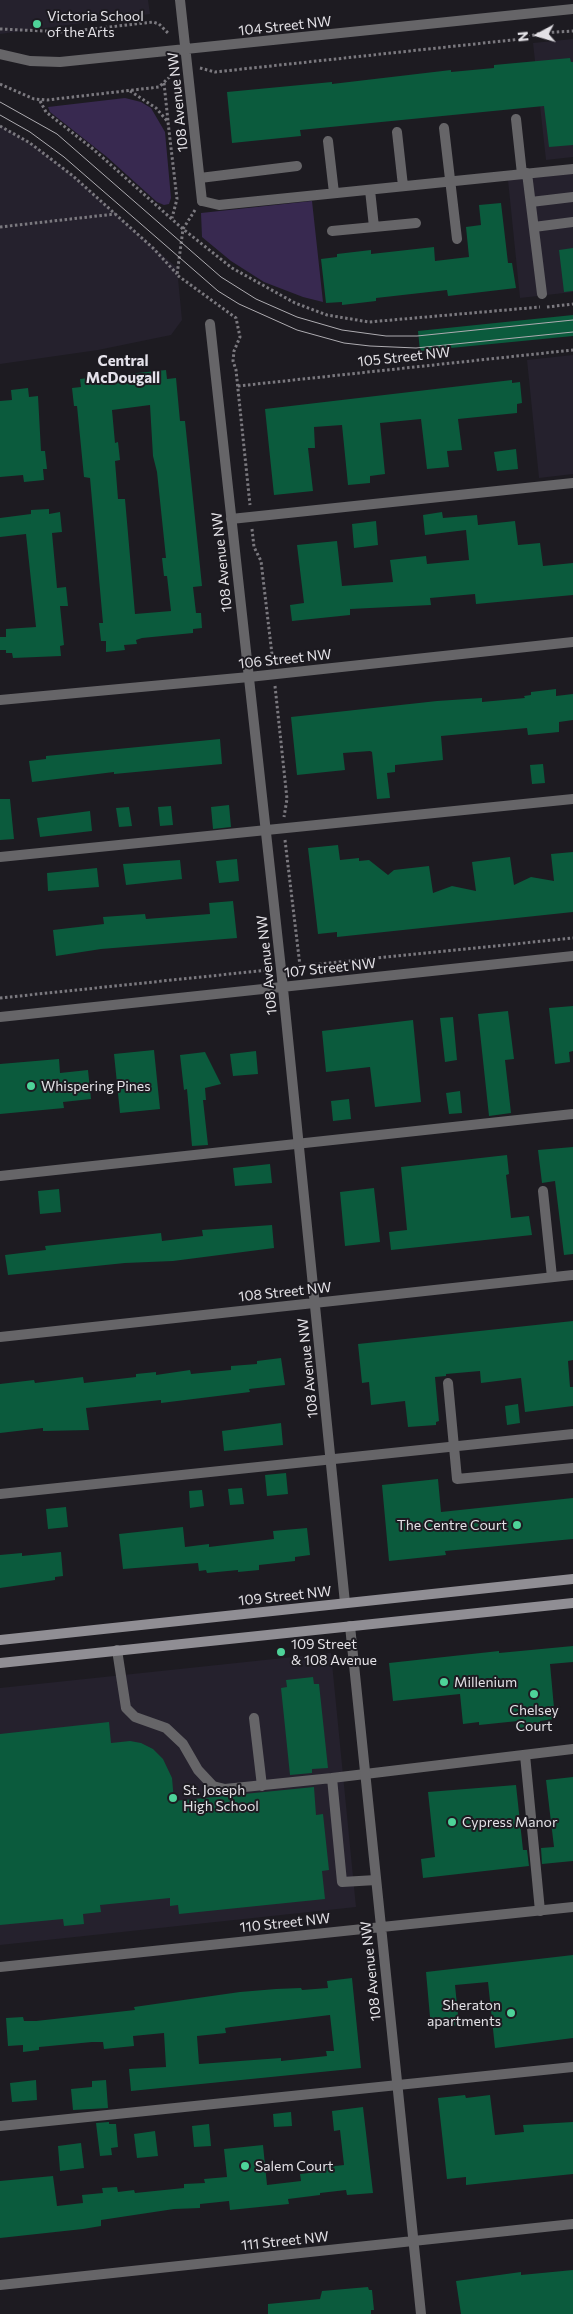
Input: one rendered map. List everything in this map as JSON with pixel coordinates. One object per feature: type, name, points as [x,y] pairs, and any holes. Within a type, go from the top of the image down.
[{"type":"main road","name":"109 Street NW","points":[[0,1640],[573,1579]]},
{"type":"main road","points":[[0,1663],[573,1603]]},
{"type":"street","name":"108 Avenue NW","points":[[180,0],[189,68],[202,201]]},
{"type":"street","name":"104 Street NW","points":[[0,54],[44,63],[573,9]]},
{"type":"street","points":[[516,120],[531,202],[542,294]]},
{"type":"street","points":[[444,128],[457,239]]},
{"type":"street","points":[[397,132],[403,186]]},
{"type":"street","points":[[328,140],[334,193]]},
{"type":"street","points":[[200,178],[297,166]]},
{"type":"street","points":[[202,201],[219,205],[573,169]]},
{"type":"street","points":[[370,190],[374,226]]},
{"type":"street","points":[[531,202],[573,197]]},
{"type":"street","points":[[332,231],[416,222]]},
{"type":"street","points":[[534,227],[573,222]]},
{"type":"street","name":"108 Avenue NW","points":[[210,324],[283,986],[345,1603]]},
{"type":"street","points":[[231,519],[573,483]]},
{"type":"street","name":"106 Street NW","points":[[0,700],[248,677],[573,642]]},
{"type":"street","points":[[0,857],[573,799]]},
{"type":"street","name":"107 Street NW","points":[[0,1017],[573,956]]},
{"type":"street","points":[[0,1176],[573,1114]]},
{"type":"street","points":[[543,1191],[552,1277]]},
{"type":"street","name":"108 Street NW","points":[[0,1337],[573,1275]]},
{"type":"street","points":[[448,1383],[457,1479],[573,1468]]},
{"type":"street","points":[[0,1494],[573,1434]]},
{"type":"street","name":"108 Avenue NW","points":[[350,1626],[421,2314]]},
{"type":"street","points":[[117,1650],[126,1708],[135,1717],[166,1728],[183,1744],[198,1770],[213,1786],[225,1789],[573,1749]]},
{"type":"street","points":[[254,1718],[262,1786]]},
{"type":"street","points":[[525,1755],[540,1911]]},
{"type":"street","points":[[332,1778],[342,1882],[376,1880]]},
{"type":"street","name":"110 Street NW","points":[[0,1967],[573,1907]]},
{"type":"street","points":[[0,2126],[397,2086],[573,2066]]},
{"type":"street","name":"111 Street NW","points":[[0,2285],[573,2224]]},
{"type":"path","points":[[0,29],[66,32],[153,22],[169,32],[174,73]]},
{"type":"path","points":[[0,84],[40,100],[159,88],[174,73],[189,68],[204,68],[215,72],[521,39],[540,33],[573,30]]},
{"type":"path","points":[[164,84],[177,199],[172,218]]},
{"type":"path","points":[[129,91],[156,108],[168,122]]},
{"type":"path","points":[[40,100],[46,112],[183,229],[232,268],[295,303],[327,315],[369,322],[573,304]]},
{"type":"path","points":[[0,126],[44,154],[116,214],[153,248],[177,275],[236,318],[240,337],[234,351],[233,361],[238,386],[254,547],[261,561],[288,799],[284,829],[300,966]]},
{"type":"path","points":[[177,275],[183,229],[202,201]]},
{"type":"path","points":[[0,227],[116,214]]},
{"type":"path","name":"105 Street NW","points":[[238,386],[573,350]]},
{"type":"shaded area","name":"Victoria School of the Arts","points":[[0,0],[148,0],[150,14],[0,34]]},
{"type":"shaded area","points":[[573,39],[573,157],[546,160],[533,43]]},
{"type":"shaded area","points":[[125,98],[141,102],[151,108],[165,132],[171,198],[169,204],[164,205],[157,202],[107,157],[50,112],[48,107]]},
{"type":"shaded area","points":[[0,125],[34,145],[74,176],[177,268],[182,320],[171,335],[98,350],[0,364]]},
{"type":"shaded area","points":[[573,173],[573,292],[520,298],[508,180]]},
{"type":"shaded area","points":[[312,201],[323,302],[303,297],[264,282],[231,261],[202,237],[201,213]]},
{"type":"shaded area","points":[[573,355],[573,474],[539,478],[527,360]]},
{"type":"shaded area","name":"St. Joseph High School","points":[[331,1653],[356,1907],[0,1945],[0,1688]]},
{"type":"building","points":[[570,58],[571,62],[573,62],[573,145],[549,147],[544,106],[300,130],[301,136],[232,143],[227,92],[332,82],[332,84],[451,70],[451,72],[494,68],[494,65]]},
{"type":"building","points":[[501,203],[508,263],[512,263],[516,288],[448,296],[447,290],[376,298],[376,301],[342,305],[342,302],[326,303],[321,259],[337,257],[337,254],[371,250],[371,254],[434,247],[435,261],[469,257],[466,227],[481,225],[479,205]]},
{"type":"building","points":[[573,248],[573,291],[564,292],[559,250]]},
{"type":"building","points":[[573,315],[573,336],[420,351],[418,331]]},
{"type":"building","points":[[166,370],[167,379],[176,378],[180,421],[185,421],[202,586],[193,587],[196,613],[201,613],[202,628],[193,629],[193,633],[142,638],[136,640],[137,644],[124,645],[125,650],[106,652],[106,641],[101,641],[99,623],[103,623],[90,478],[84,477],[77,406],[74,406],[72,388],[81,387],[80,379]],"holes":[[[150,405],[153,456],[157,472],[166,558],[162,558],[164,576],[167,576],[171,611],[135,614],[125,499],[118,499],[115,461],[120,460],[118,442],[115,443],[112,410]]]},
{"type":"building","points":[[512,380],[512,383],[520,382],[522,403],[517,404],[517,413],[458,419],[462,450],[447,451],[449,467],[427,469],[421,419],[380,423],[385,474],[370,476],[370,483],[348,485],[342,425],[314,427],[315,448],[308,448],[313,491],[274,495],[265,409]]},
{"type":"building","points":[[28,388],[29,397],[38,396],[41,451],[45,451],[47,469],[43,469],[44,480],[24,482],[23,475],[0,477],[0,401],[12,400],[11,390]]},
{"type":"building","points":[[516,449],[518,469],[497,471],[494,452]]},
{"type":"building","points":[[49,509],[49,514],[60,512],[62,532],[52,533],[57,588],[66,587],[68,606],[60,606],[64,645],[60,646],[61,656],[13,658],[12,653],[0,650],[0,637],[6,637],[6,629],[36,627],[26,534],[0,537],[0,518],[31,514],[31,510]]},
{"type":"building","points":[[442,512],[443,518],[477,515],[478,525],[515,521],[518,545],[540,543],[543,566],[573,563],[573,595],[476,604],[475,594],[430,598],[431,605],[350,609],[350,615],[292,621],[290,605],[304,603],[297,545],[337,541],[342,586],[393,582],[390,560],[426,556],[427,564],[469,560],[466,530],[425,535],[423,515]]},
{"type":"building","points":[[376,521],[378,545],[354,548],[352,524]]},
{"type":"building","points":[[556,689],[556,696],[573,694],[573,720],[559,722],[559,732],[528,735],[527,728],[441,736],[443,760],[395,765],[395,772],[387,773],[390,798],[377,799],[372,752],[370,751],[343,753],[345,770],[297,775],[291,717],[437,701],[482,698],[482,702],[525,698],[524,696],[531,695],[531,692]]},
{"type":"building","points":[[220,739],[222,764],[114,774],[114,772],[32,782],[29,761],[46,759],[46,756]]},
{"type":"building","points":[[543,764],[545,783],[532,784],[530,765]]},
{"type":"building","points":[[0,799],[10,799],[14,839],[0,840]]},
{"type":"building","points":[[229,805],[231,827],[213,829],[211,807]]},
{"type":"building","points":[[171,806],[173,825],[160,826],[158,807]]},
{"type":"building","points":[[129,807],[132,826],[119,827],[116,808]]},
{"type":"building","points":[[90,811],[92,831],[40,837],[37,818]]},
{"type":"building","points":[[338,845],[340,860],[359,858],[359,861],[369,860],[388,875],[394,870],[429,866],[433,893],[452,886],[476,891],[472,862],[510,857],[514,885],[531,877],[554,881],[551,854],[573,852],[573,912],[337,937],[337,932],[318,934],[308,848]]},
{"type":"building","points":[[237,859],[239,881],[219,883],[216,861]]},
{"type":"building","points":[[180,860],[182,879],[126,885],[123,864]]},
{"type":"building","points":[[97,868],[99,887],[48,891],[47,873]]},
{"type":"building","points":[[233,901],[237,938],[101,949],[56,956],[53,930],[104,924],[103,917],[145,914],[146,919],[210,914],[209,903]]},
{"type":"building","points":[[573,1006],[573,1051],[569,1052],[570,1062],[555,1064],[549,1008]]},
{"type":"building","points":[[508,1011],[514,1059],[505,1060],[511,1113],[489,1116],[478,1014]]},
{"type":"building","points":[[453,1017],[457,1060],[445,1062],[440,1018]]},
{"type":"building","points":[[413,1020],[421,1102],[375,1107],[370,1067],[326,1072],[322,1031]]},
{"type":"building","points":[[154,1050],[160,1109],[120,1113],[114,1054]]},
{"type":"building","points":[[256,1051],[258,1074],[233,1076],[230,1054]]},
{"type":"building","points":[[205,1052],[221,1084],[205,1088],[206,1100],[203,1100],[208,1145],[192,1146],[187,1089],[184,1090],[180,1055]]},
{"type":"building","name":"Whispering Pines","points":[[59,1059],[60,1073],[88,1070],[91,1099],[63,1102],[64,1108],[0,1114],[0,1064]]},
{"type":"building","points":[[460,1091],[462,1113],[449,1114],[446,1093]]},
{"type":"building","points":[[349,1099],[351,1119],[333,1121],[331,1101]]},
{"type":"building","points":[[573,1147],[573,1254],[564,1255],[555,1181],[542,1183],[538,1150]]},
{"type":"building","points":[[507,1155],[509,1174],[506,1175],[511,1218],[529,1216],[532,1235],[391,1250],[389,1232],[407,1230],[401,1167]]},
{"type":"building","points":[[270,1164],[272,1183],[235,1186],[233,1168]]},
{"type":"building","points":[[374,1188],[380,1242],[345,1246],[340,1192]]},
{"type":"building","points":[[59,1189],[61,1212],[40,1214],[38,1191]]},
{"type":"building","points":[[272,1225],[274,1248],[173,1261],[125,1263],[8,1275],[5,1255],[46,1250],[45,1246],[161,1233],[162,1241],[203,1236],[202,1230]]},
{"type":"building","points":[[573,1321],[573,1360],[568,1361],[570,1387],[573,1387],[573,1406],[525,1412],[521,1378],[481,1383],[480,1371],[446,1374],[446,1376],[435,1377],[439,1421],[436,1422],[436,1425],[408,1427],[405,1401],[371,1405],[369,1382],[362,1383],[358,1344]]},
{"type":"building","points":[[281,1358],[285,1385],[249,1389],[250,1392],[161,1403],[161,1400],[86,1408],[89,1430],[43,1431],[43,1428],[0,1433],[0,1384],[34,1380],[35,1383],[83,1377],[84,1383],[136,1377],[136,1374],[156,1372],[156,1375],[190,1370],[191,1374],[231,1370],[231,1366],[257,1364],[257,1361]]},
{"type":"building","points":[[518,1404],[520,1423],[507,1425],[505,1406]]},
{"type":"building","points":[[281,1423],[283,1445],[224,1451],[222,1431]]},
{"type":"building","points":[[286,1473],[288,1494],[267,1496],[265,1475]]},
{"type":"building","points":[[438,1479],[441,1512],[573,1498],[573,1539],[445,1551],[446,1555],[389,1561],[382,1485]]},
{"type":"building","points":[[242,1488],[244,1504],[230,1505],[228,1489]]},
{"type":"building","points":[[202,1490],[204,1506],[190,1508],[189,1491]]},
{"type":"building","points":[[66,1507],[68,1527],[48,1529],[46,1509]]},
{"type":"building","points":[[183,1527],[185,1547],[209,1544],[209,1547],[274,1539],[273,1531],[307,1528],[310,1555],[295,1557],[295,1561],[259,1565],[259,1570],[238,1572],[238,1570],[207,1573],[206,1570],[199,1571],[198,1563],[123,1569],[119,1534]]},
{"type":"building","points":[[61,1552],[63,1576],[55,1577],[55,1580],[0,1588],[0,1555],[22,1553],[22,1556]]},
{"type":"building","points":[[573,1646],[573,1662],[550,1664],[555,1719],[540,1721],[540,1726],[518,1728],[518,1721],[479,1725],[479,1722],[463,1724],[460,1694],[393,1701],[389,1663],[499,1651],[499,1653]]},
{"type":"building","points":[[313,1677],[314,1684],[319,1684],[328,1768],[312,1769],[312,1773],[290,1775],[281,1688],[287,1687],[286,1680]]},
{"type":"building","points":[[109,1722],[111,1743],[130,1741],[141,1743],[153,1749],[163,1759],[172,1778],[174,1801],[314,1787],[316,1815],[323,1814],[329,1870],[322,1871],[325,1899],[179,1914],[178,1905],[170,1906],[170,1898],[100,1905],[101,1912],[83,1914],[84,1924],[64,1926],[63,1919],[0,1925],[0,1734]]},
{"type":"building","points":[[573,1777],[573,1861],[542,1864],[541,1848],[554,1847],[546,1780]]},
{"type":"building","points":[[516,1785],[523,1850],[527,1850],[529,1866],[423,1878],[421,1859],[435,1857],[428,1792]]},
{"type":"building","points":[[573,1955],[573,2038],[495,2048],[488,1982],[455,1985],[459,2025],[431,2028],[426,1972]]},
{"type":"building","points":[[352,1978],[361,2068],[131,2091],[129,2069],[166,2067],[164,2033],[133,2036],[134,2046],[104,2049],[103,2042],[39,2047],[39,2050],[23,2052],[23,2045],[8,2046],[6,2018],[23,2017],[24,2021],[36,2021],[135,2010],[134,2007],[240,1992],[328,1988],[327,1981]],"holes":[[[330,2015],[334,2051],[326,2051],[327,2056],[281,2061],[281,2058],[199,2064],[197,2036],[226,2033],[225,2028],[231,2027]]]},
{"type":"building","points":[[36,2080],[37,2100],[12,2102],[10,2083]]},
{"type":"building","points":[[106,2080],[108,2108],[73,2110],[71,2089],[92,2087],[92,2081]]},
{"type":"building","points":[[465,2095],[466,2098],[490,2095],[495,2135],[524,2132],[523,2125],[573,2122],[573,2174],[466,2185],[466,2177],[447,2179],[438,2098]]},
{"type":"building","points":[[363,2107],[373,2193],[347,2195],[346,2190],[320,2193],[320,2195],[288,2199],[289,2204],[230,2210],[229,2201],[200,2204],[200,2208],[174,2209],[101,2220],[101,2226],[0,2238],[0,2181],[53,2176],[57,2206],[83,2203],[82,2195],[103,2193],[102,2188],[117,2187],[118,2192],[134,2190],[135,2193],[184,2188],[184,2184],[205,2183],[204,2179],[227,2177],[224,2149],[263,2145],[267,2185],[301,2181],[300,2174],[317,2172],[317,2168],[344,2165],[340,2130],[334,2131],[332,2111]]},
{"type":"building","points":[[291,2112],[292,2126],[274,2127],[273,2114]]},
{"type":"building","points":[[109,2122],[109,2124],[116,2124],[118,2147],[111,2148],[112,2155],[100,2156],[96,2123]]},
{"type":"building","points":[[209,2124],[211,2146],[194,2147],[192,2126]]},
{"type":"building","points":[[155,2131],[158,2156],[137,2158],[134,2134]]},
{"type":"building","points":[[81,2143],[84,2168],[60,2171],[58,2146]]},
{"type":"building","points":[[573,2270],[573,2314],[461,2314],[456,2281],[521,2272],[521,2275]]},
{"type":"building","points":[[368,2287],[369,2290],[372,2290],[374,2310],[371,2310],[371,2314],[268,2314],[268,2304],[320,2299],[322,2291]]},
{"type":"tram line","points":[[0,102],[57,134],[221,277],[256,299],[297,317],[342,330],[386,336],[417,336],[573,320]]},
{"type":"tram line","points":[[0,115],[30,132],[64,157],[218,291],[239,304],[297,330],[344,343],[416,348],[573,332]]},
{"type":"place","name":"Victoria School of the Arts","points":[[37,24]]},
{"type":"place","name":"Whispering Pines","points":[[31,1086]]},
{"type":"place","name":"The Centre Court","points":[[517,1525]]},
{"type":"place","name":"109 Street & 108 Avenue","points":[[281,1652]]},
{"type":"place","name":"Millenium","points":[[444,1682]]},
{"type":"place","name":"Chelsey Court","points":[[534,1694]]},
{"type":"place","name":"St. Joseph High School","points":[[173,1798]]},
{"type":"place","name":"Cypress Manor","points":[[452,1822]]},
{"type":"place","name":"Sheraton apartments","points":[[511,2013]]},
{"type":"place","name":"Salem Court","points":[[245,2166]]},
{"type":"district","name":"Central McDougall","points":[[123,370]]}]
